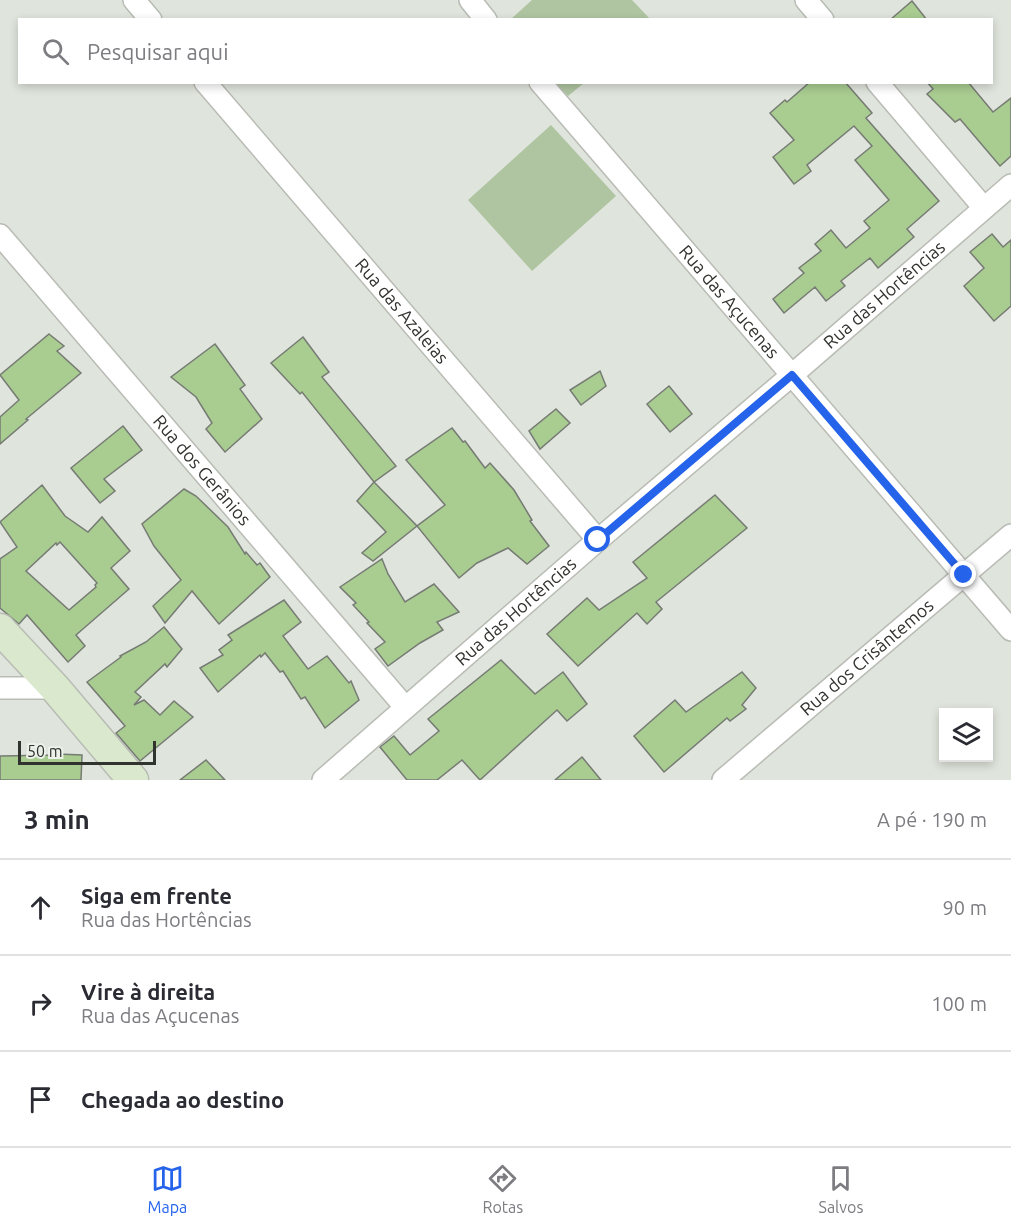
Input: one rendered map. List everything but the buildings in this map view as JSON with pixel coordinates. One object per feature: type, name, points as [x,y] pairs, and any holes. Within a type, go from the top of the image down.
[{"type":"street","points":[[134,0],[149,18]]},
{"type":"street","points":[[470,0],[484,18]]},
{"type":"street","points":[[806,0],[821,18]]},
{"type":"street","name":"Rua das Azaleias","points":[[207,84],[598,540]]},
{"type":"street","name":"Rua das Açucenas","points":[[542,84],[1011,630]]},
{"type":"street","points":[[879,84],[984,208]]},
{"type":"street","name":"Rua das Hortências","points":[[323,780],[1011,185]]},
{"type":"street","name":"Rua dos Gerânios","points":[[0,235],[405,707]]},
{"type":"street","name":"Rua dos Crisântemos","points":[[723,780],[1011,535]]},
{"type":"street","points":[[0,629],[55,688],[133,780]]},
{"type":"street","points":[[0,688],[55,688]]},
{"type":"green space","points":[[532,0],[632,0],[649,18],[512,18]]},
{"type":"green space","points":[[557,84],[583,84],[568,96]]},
{"type":"green space","points":[[551,125],[616,196],[532,271],[468,200]]},
{"type":"route","points":[[598,540],[792,375],[964,575]]}]
